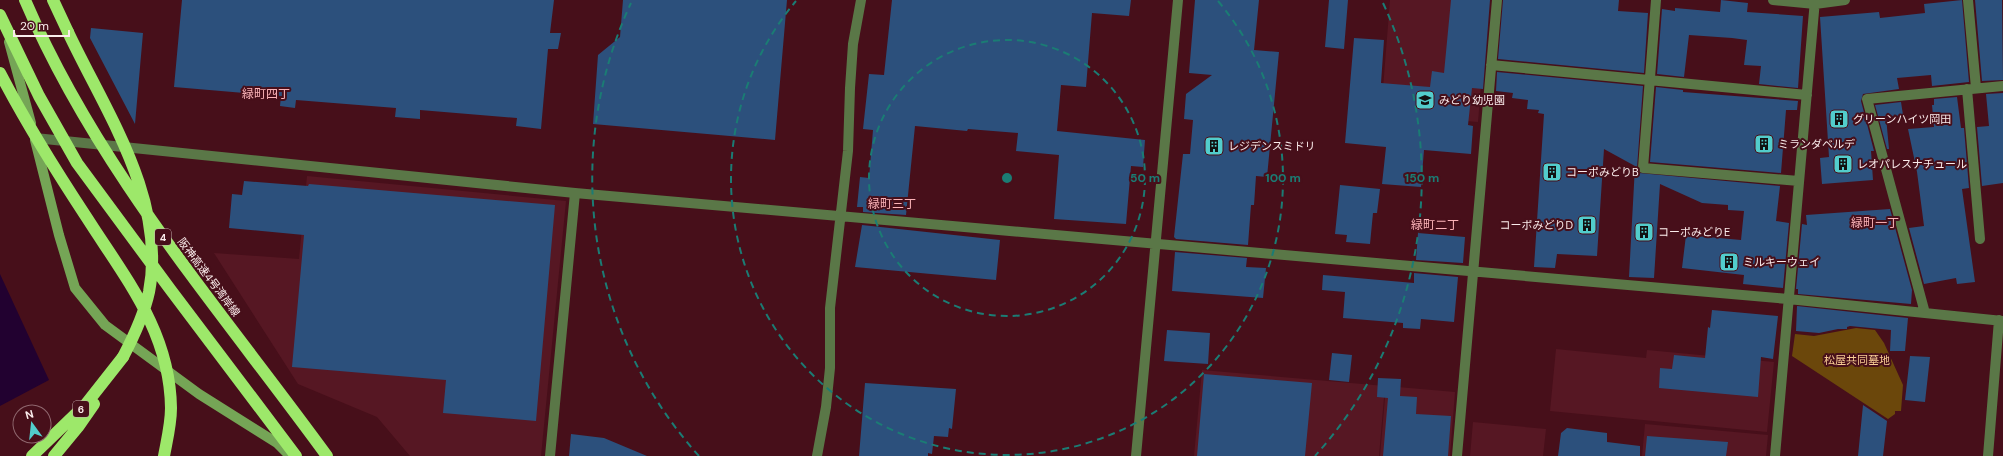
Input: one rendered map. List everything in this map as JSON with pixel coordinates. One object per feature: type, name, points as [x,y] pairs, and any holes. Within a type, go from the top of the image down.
[{"type":"highway","name":"阪神高速4号湾岸線","points":[[25,0],[40,35],[76,104],[116,168],[157,228],[328,456]]},
{"type":"highway","name":"4","points":[[53,0],[88,76],[130,156],[146,211],[151,244],[149,291],[135,334],[123,357],[78,427],[54,456]]},
{"type":"highway","name":"4","points":[[0,15],[39,96],[77,163],[296,456]]},
{"type":"highway","points":[[0,73],[52,165],[118,263],[150,319],[162,348],[169,380],[171,409],[164,456]]},
{"type":"highway","name":"6","points":[[32,456],[86,404],[123,357]]},
{"type":"street","points":[[817,456],[826,407],[830,368],[830,308],[848,151],[853,44],[860,0]]},
{"type":"street","points":[[1136,456],[1154,245],[1178,0]]},
{"type":"street","points":[[1457,456],[1497,0]]},
{"type":"street","points":[[1656,0],[1643,168],[1798,181]]},
{"type":"street","points":[[1773,0],[1815,2],[1845,0]]},
{"type":"street","points":[[1968,0],[1971,89],[1980,238]]},
{"type":"street","points":[[1775,456],[1798,181],[1815,2]]},
{"type":"street","points":[[0,9],[35,138],[59,235],[75,288],[105,324],[199,394],[277,443],[290,456]]},
{"type":"street","points":[[1491,65],[1807,94]]},
{"type":"street","points":[[1925,313],[1867,99],[2003,86]]},
{"type":"street","points":[[35,138],[575,193],[1154,245],[1788,299],[2001,320],[1988,456]]},
{"type":"street","points":[[550,456],[575,193]]},
{"type":"shaded area","points":[[1390,0],[1488,0],[1478,122],[1381,114]]},
{"type":"shaded area","points":[[307,176],[566,201],[541,456],[410,456],[377,417],[298,384],[214,253],[299,259]]},
{"type":"shaded area","points":[[0,274],[49,380],[0,406]]},
{"type":"shaded area","points":[[1556,349],[1646,358],[1647,350],[1774,362],[1767,432],[1550,411]]},
{"type":"shaded area","points":[[1202,370],[1385,386],[1379,456],[1194,456]]},
{"type":"shaded area","points":[[1386,386],[1455,392],[1450,456],[1380,456]]},
{"type":"shaded area","points":[[1473,422],[1546,429],[1543,456],[1470,456]]},
{"type":"shaded area","points":[[1645,424],[1768,435],[1766,456],[1642,456]]},
{"type":"green space","name":"松屋共同墓地","points":[[1856,328],[1875,330],[1884,343],[1903,385],[1901,411],[1895,411],[1895,414],[1888,419],[1792,356],[1795,334],[1814,336]]},
{"type":"building","points":[[182,0],[554,0],[550,33],[561,33],[558,49],[548,49],[541,129],[516,126],[517,118],[420,110],[420,119],[395,117],[396,108],[296,100],[295,108],[280,106],[281,96],[174,87]]},
{"type":"building","points":[[623,0],[787,0],[775,140],[593,124],[598,55],[620,37]]},
{"type":"building","points":[[892,0],[1131,0],[1129,16],[1092,13],[1086,87],[1061,85],[1057,131],[1145,140],[1143,167],[1131,166],[1126,224],[1054,219],[1059,155],[1016,151],[1018,133],[968,129],[967,131],[915,126],[906,215],[863,212],[863,207],[857,207],[860,177],[869,178],[873,130],[863,129],[869,74],[884,75]]},
{"type":"building","points":[[1195,0],[1259,0],[1254,50],[1279,52],[1267,177],[1256,176],[1254,205],[1251,205],[1248,245],[1176,239],[1174,237],[1183,154],[1190,154],[1193,120],[1184,119],[1186,94],[1212,75],[1189,73]]},
{"type":"building","points":[[1329,0],[1348,0],[1344,49],[1325,47]]},
{"type":"building","points":[[1451,0],[1490,0],[1483,89],[1472,88],[1468,125],[1473,126],[1471,154],[1424,150],[1421,187],[1382,184],[1386,147],[1345,143],[1354,38],[1384,40],[1381,83],[1430,87],[1432,71],[1444,73]]},
{"type":"building","points":[[1503,0],[1619,0],[1618,11],[1648,13],[1644,73],[1498,59]]},
{"type":"building","points":[[1721,0],[1748,3],[1747,12],[1803,16],[1798,88],[1759,84],[1761,66],[1744,65],[1747,40],[1732,38],[1689,35],[1684,77],[1657,74],[1662,9],[1675,11],[1675,8],[1720,12]]},
{"type":"building","points":[[1962,0],[1969,82],[1932,86],[1931,75],[1897,78],[1899,89],[1863,94],[1861,101],[1874,151],[1871,151],[1873,180],[1822,184],[1820,158],[1829,157],[1820,17],[1879,12],[1880,18],[1925,13],[1924,4]]},
{"type":"building","points":[[1975,0],[2002,0],[2003,80],[1982,81]]},
{"type":"building","points":[[91,28],[143,33],[135,124],[90,38]]},
{"type":"building","points":[[1497,72],[1643,86],[1637,168],[1639,173],[1780,186],[1776,221],[1789,223],[1783,288],[1743,284],[1744,275],[1682,268],[1686,235],[1741,240],[1744,211],[1728,210],[1728,205],[1702,203],[1660,184],[1654,278],[1629,277],[1635,166],[1604,149],[1597,256],[1557,254],[1555,268],[1534,267],[1544,114],[1538,113],[1539,110],[1527,109],[1528,100],[1512,98],[1513,93],[1496,91]]},
{"type":"building","points":[[1656,87],[1683,90],[1683,92],[1798,101],[1797,110],[1786,110],[1781,173],[1650,162]]},
{"type":"building","points":[[2003,93],[2003,183],[1982,186],[1977,127],[1989,126],[1986,94]]},
{"type":"building","points":[[1957,97],[1961,128],[1964,128],[1969,188],[1962,189],[1975,282],[1957,284],[1956,278],[1924,284],[1909,228],[1924,226],[1917,172],[1908,129],[1934,127],[1932,105],[1934,105],[1934,99]]},
{"type":"building","points":[[1901,102],[1903,115],[1886,117],[1889,149],[1887,149],[1875,105]]},
{"type":"building","points":[[244,181],[308,186],[309,184],[555,205],[536,421],[443,413],[446,380],[292,367],[304,235],[229,228],[232,194],[242,195]]},
{"type":"building","points":[[1340,185],[1380,189],[1377,213],[1373,213],[1370,244],[1346,242],[1347,235],[1335,234]]},
{"type":"building","points":[[1890,209],[1912,290],[1911,304],[1798,294],[1798,289],[1796,289],[1802,224],[1807,225],[1806,215]]},
{"type":"building","points":[[862,225],[1000,240],[996,280],[855,267]]},
{"type":"building","points":[[1418,233],[1465,237],[1463,263],[1416,260]]},
{"type":"building","points":[[1175,252],[1247,258],[1246,267],[1266,268],[1263,298],[1172,291]]},
{"type":"building","points":[[1414,273],[1458,277],[1454,322],[1421,319],[1420,329],[1403,328],[1403,323],[1343,318],[1345,292],[1322,290],[1323,275],[1414,283]]},
{"type":"building","points":[[1797,306],[1908,318],[1905,351],[1890,351],[1891,330],[1850,326],[1847,327],[1847,329],[1838,329],[1819,333],[1796,331]]},
{"type":"building","points":[[1712,310],[1778,316],[1773,359],[1761,357],[1758,397],[1659,388],[1660,368],[1672,369],[1674,355],[1705,358],[1708,327],[1710,328]]},
{"type":"building","points":[[1167,330],[1210,333],[1208,364],[1164,361]]},
{"type":"building","points":[[1332,353],[1352,355],[1349,382],[1329,380]]},
{"type":"building","points":[[1910,356],[1930,357],[1925,402],[1905,400]]},
{"type":"building","points":[[1204,374],[1312,383],[1305,456],[1197,456]]},
{"type":"building","points":[[1378,378],[1401,379],[1400,396],[1417,397],[1416,414],[1451,416],[1448,456],[1383,456],[1388,398],[1377,397]]},
{"type":"building","points":[[865,383],[956,389],[952,429],[949,428],[948,437],[934,436],[932,454],[928,453],[928,456],[859,456]]},
{"type":"building","points":[[1863,405],[1887,421],[1883,456],[1858,456]]},
{"type":"building","points":[[1567,428],[1607,433],[1607,442],[1640,446],[1640,456],[1558,456],[1561,433]]},
{"type":"building","points":[[571,434],[604,438],[647,456],[569,456]]},
{"type":"building","points":[[1647,436],[1728,442],[1726,456],[1645,456]]},
{"type":"place","name":"みどり幼児園","points":[[1425,100]]},
{"type":"place","name":"グリーンハイツ岡田","points":[[1839,119]]},
{"type":"place","name":"ミランダベルデ","points":[[1764,144]]},
{"type":"place","name":"レジデンスミドリ","points":[[1214,146]]},
{"type":"place","name":"レオパレスナチュール","points":[[1843,164]]},
{"type":"place","name":"コーポみどりB","points":[[1552,172]]},
{"type":"place","name":"コーポみどりD","points":[[1587,225]]},
{"type":"place","name":"コーポみどりE","points":[[1644,232]]},
{"type":"place","name":"ミルキーウェイ","points":[[1729,262]]},
{"type":"district","name":"緑町四丁","points":[[266,94]]},
{"type":"district","name":"緑町三丁","points":[[892,204]]},
{"type":"district","name":"緑町一丁","points":[[1875,223]]},
{"type":"district","name":"緑町二丁","points":[[1435,225]]}]
